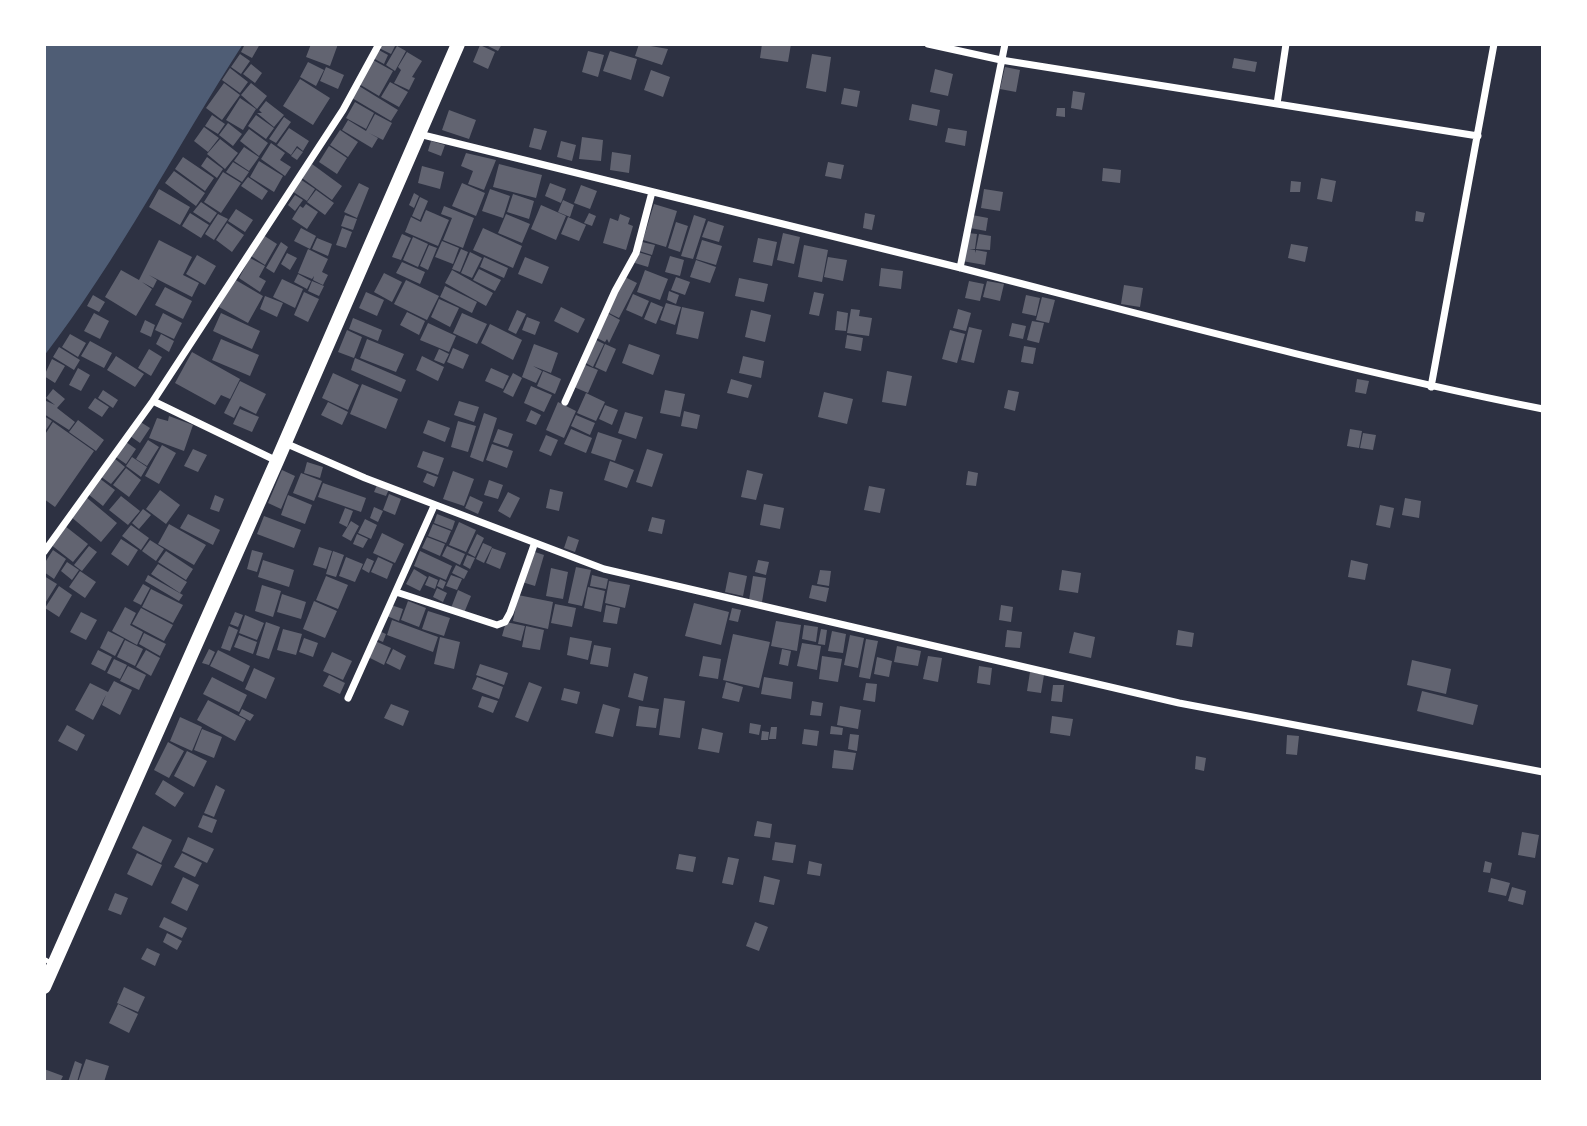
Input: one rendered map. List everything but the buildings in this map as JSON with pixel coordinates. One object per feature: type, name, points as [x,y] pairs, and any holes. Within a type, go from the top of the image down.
[{"type":"main road","points":[[44,987],[49,962],[277,461],[458,44]]},
{"type":"street","points":[[44,552],[153,401],[343,110],[379,44]]},
{"type":"street","points":[[928,44],[1001,60],[1478,135]]},
{"type":"street","points":[[960,268],[1004,44]]},
{"type":"street","points":[[1277,104],[1286,44]]},
{"type":"street","points":[[1432,387],[1494,44]]},
{"type":"street","points":[[419,134],[960,268],[1255,346],[1432,387],[1543,409]]},
{"type":"street","points":[[565,402],[615,291],[636,253],[652,192]]},
{"type":"street","points":[[153,401],[277,461]]},
{"type":"street","points":[[285,443],[575,561],[653,582],[1203,708],[1543,772]]},
{"type":"street","points":[[348,698],[435,506]]},
{"type":"street","points":[[396,592],[497,625],[505,622],[510,613],[534,545]]},
{"type":"water","points":[[44,44],[243,44],[122,242],[44,356]]}]
